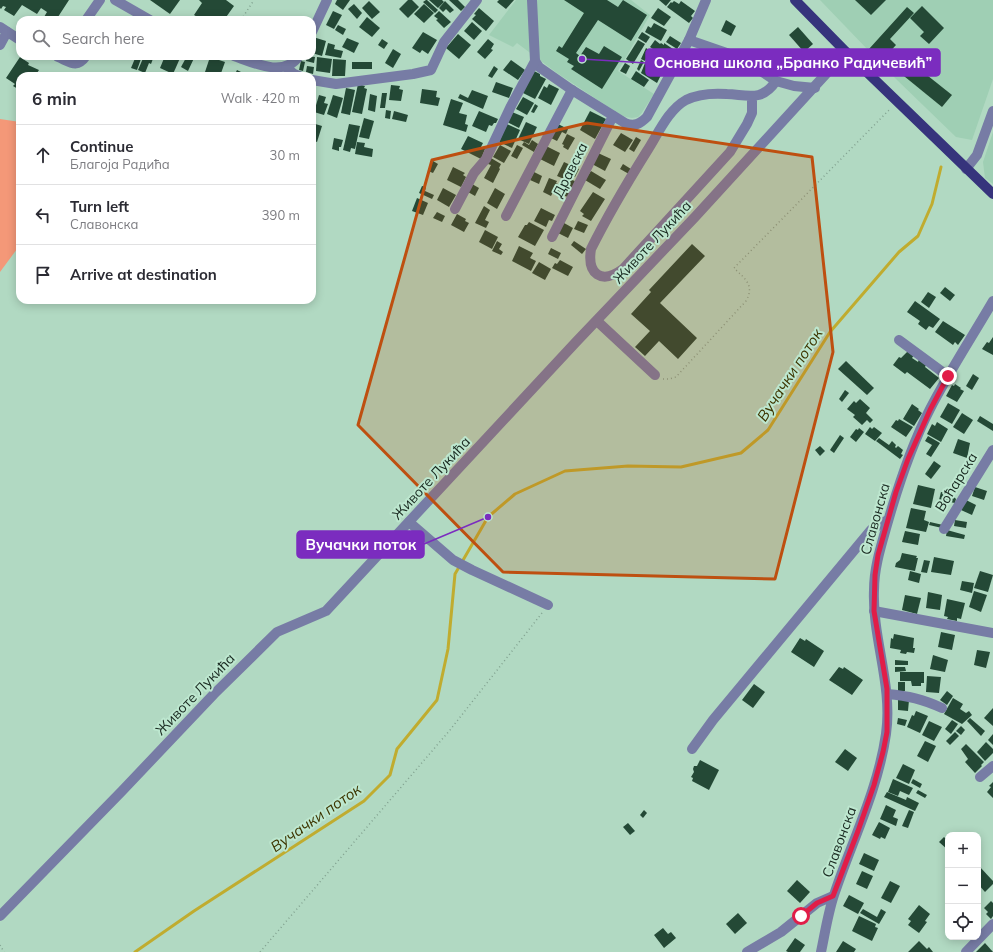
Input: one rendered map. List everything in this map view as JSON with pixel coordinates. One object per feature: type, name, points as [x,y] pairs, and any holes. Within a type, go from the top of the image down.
[{"type":"main road","points":[[795,0],[897,102],[993,194]]},
{"type":"street","points":[[89,16],[100,0]]},
{"type":"street","points":[[115,0],[143,16]]},
{"type":"street","points":[[316,23],[327,0]]},
{"type":"street","points":[[316,81],[336,84],[413,74],[431,70],[444,42],[477,0]]},
{"type":"street","points":[[532,0],[535,61],[539,67],[572,90],[629,125],[637,125],[643,121],[653,107],[689,40],[706,0]]},
{"type":"street","points":[[0,45],[4,30],[16,38]]},
{"type":"street","points":[[689,40],[741,58],[776,82],[794,86],[815,88]]},
{"type":"street","name":"Животе Лукића","points":[[0,916],[214,694],[277,632],[326,611],[815,88],[846,52]]},
{"type":"street","points":[[67,60],[78,64],[83,60]]},
{"type":"street","points":[[247,60],[272,68],[286,67],[296,60]]},
{"type":"street","points":[[455,209],[474,173],[486,159],[511,106],[535,61]]},
{"type":"street","points":[[286,67],[292,72]]},
{"type":"street","points":[[752,97],[752,113],[730,152],[623,269],[606,277],[600,276],[594,271],[590,257],[591,248],[615,202],[665,122],[675,109],[684,101],[696,96],[726,94],[752,97],[761,95],[767,92],[776,82]]},
{"type":"street","points":[[506,216],[572,90]]},
{"type":"street","points":[[966,169],[977,155],[993,111]]},
{"type":"street","name":"Дравска","points":[[552,238],[613,116]]},
{"type":"street","name":"Славонска","points":[[821,952],[833,896],[858,831],[883,752],[887,721],[887,694],[884,666],[874,611],[875,575],[878,555],[896,492],[919,433],[948,376],[993,302]]},
{"type":"street","points":[[597,321],[655,375]]},
{"type":"street","points":[[899,340],[948,376]]},
{"type":"street","name":"Воћарска","points":[[944,529],[993,450]]},
{"type":"street","points":[[692,749],[713,720],[871,530],[888,520]]},
{"type":"street","points":[[409,522],[455,561],[548,605]]},
{"type":"street","points":[[874,611],[993,634]]},
{"type":"street","points":[[887,694],[907,695],[942,708]]},
{"type":"street","points":[[980,777],[993,766]]},
{"type":"street","points":[[747,952],[781,932],[817,903],[833,896]]},
{"type":"street","points":[[966,952],[993,924]]},
{"type":"path","points":[[244,16],[254,0]]},
{"type":"path","points":[[655,375],[661,378],[669,379],[676,377],[746,301],[750,286],[734,268],[897,102]]},
{"type":"path","points":[[260,952],[450,730],[548,605]]},
{"type":"path","points":[[0,945],[4,952]]},
{"type":"highlighted area","points":[[587,123],[812,157],[833,352],[775,579],[503,572],[358,425],[432,160]]},
{"type":"shaded area","points":[[516,0],[631,0],[650,15],[618,71],[654,94],[641,114],[638,117],[632,118],[619,114],[557,73],[517,43],[513,47],[489,35]]},
{"type":"shaded area","points":[[820,0],[993,0],[993,79],[972,140],[956,137],[895,78]]},
{"type":"shaded area","points":[[0,119],[16,121],[16,250],[0,272]]},
{"type":"shaded area","points":[[993,132],[993,184],[985,178],[983,162]]},
{"type":"building","points":[[0,0],[69,0],[59,16],[45,16],[47,12],[41,8],[37,14],[22,5],[14,16],[4,10],[6,7],[3,6],[1,9]]},
{"type":"building","points":[[150,0],[180,0],[170,14]]},
{"type":"building","points":[[199,0],[226,0],[234,6],[227,16],[196,16],[194,15],[202,3]]},
{"type":"building","points":[[337,0],[350,0],[343,10],[335,4]]},
{"type":"building","points":[[408,0],[412,0],[419,7],[408,18],[399,9]]},
{"type":"building","points":[[426,0],[438,10],[435,13],[423,2]]},
{"type":"building","points":[[429,0],[442,0],[444,2],[438,8]]},
{"type":"building","points":[[449,0],[458,0],[465,7],[461,11]]},
{"type":"building","points":[[499,0],[514,0],[506,9],[497,2]]},
{"type":"building","points":[[564,0],[607,0],[618,7],[623,0],[647,15],[631,41],[598,20],[576,53],[580,56],[586,47],[599,54],[604,46],[622,57],[602,89],[571,69],[574,66],[567,62],[569,59],[556,51],[559,46],[562,48],[584,13]]},
{"type":"building","points":[[659,0],[671,0],[666,6]]},
{"type":"building","points":[[855,0],[886,0],[871,15]]},
{"type":"building","points":[[369,1],[380,12],[372,19],[362,8]]},
{"type":"building","points":[[445,1],[454,10],[450,13],[446,9],[443,12],[439,8]]},
{"type":"building","points":[[674,1],[679,4],[681,1],[695,11],[691,16],[693,18],[689,23],[667,7]]},
{"type":"building","points":[[354,4],[362,13],[357,19],[348,9]]},
{"type":"building","points":[[424,4],[434,13],[424,23],[414,14]]},
{"type":"building","points":[[922,6],[944,28],[929,44],[920,36],[924,32],[910,18]]},
{"type":"building","points":[[907,7],[914,13],[890,39],[896,45],[886,56],[884,54],[879,59],[869,49]]},
{"type":"building","points":[[479,8],[494,21],[486,31],[472,19],[476,15],[474,14]]},
{"type":"building","points":[[658,8],[671,17],[664,26],[651,18]]},
{"type":"building","points":[[333,11],[342,15],[334,29],[326,25]]},
{"type":"building","points":[[439,11],[451,22],[444,28],[434,16]]},
{"type":"building","points":[[367,17],[380,28],[372,37],[359,27]]},
{"type":"building","points":[[726,20],[736,26],[731,36],[721,31]]},
{"type":"building","points":[[472,22],[482,31],[474,40],[464,31]]},
{"type":"building","points":[[654,23],[667,30],[661,41],[645,32],[648,26],[651,28]]},
{"type":"building","points":[[338,25],[346,29],[343,35],[335,30]]},
{"type":"building","points":[[798,27],[813,44],[804,52],[789,35]]},
{"type":"building","points":[[423,32],[437,40],[428,54],[422,50],[420,53],[412,48]]},
{"type":"building","points":[[642,32],[650,37],[646,43],[638,38]]},
{"type":"building","points":[[458,34],[471,45],[459,59],[446,48]]},
{"type":"building","points":[[670,36],[681,43],[677,49],[666,42]]},
{"type":"building","points":[[316,38],[326,41],[322,56],[316,54]]},
{"type":"building","points":[[347,38],[359,43],[354,53],[342,47]]},
{"type":"building","points":[[382,39],[388,43],[384,49],[378,45]]},
{"type":"building","points":[[488,39],[494,44],[491,49],[493,50],[485,59],[477,52]]},
{"type":"building","points":[[638,40],[645,44],[633,64],[626,59]]},
{"type":"building","points":[[655,40],[660,44],[661,43],[664,45],[664,43],[676,51],[669,60],[650,47]]},
{"type":"building","points":[[328,43],[335,45],[334,49],[343,51],[341,58],[325,55]]},
{"type":"building","points":[[646,48],[654,53],[651,56],[648,55],[645,61],[641,59]]},
{"type":"building","points":[[393,49],[401,54],[393,68],[385,63]]},
{"type":"building","points":[[317,57],[332,59],[330,73],[316,71]]},
{"type":"building","points":[[647,58],[658,65],[657,67],[663,71],[657,83],[641,73]]},
{"type":"building","points":[[333,59],[346,60],[345,76],[332,76]]},
{"type":"building","points":[[18,60],[24,60],[29,63],[28,65],[39,70],[38,72],[16,72],[16,88],[13,86],[15,84],[6,78]]},
{"type":"building","points":[[134,60],[141,60],[137,70],[131,68]]},
{"type":"building","points":[[142,60],[152,60],[151,64],[149,63],[145,72],[138,70]]},
{"type":"building","points":[[163,60],[179,60],[174,72],[169,72],[160,68]]},
{"type":"building","points":[[185,60],[193,60],[188,71],[181,67]]},
{"type":"building","points":[[209,60],[219,60],[225,62],[221,72],[205,72]]},
{"type":"building","points":[[306,60],[314,60],[314,63]]},
{"type":"building","points":[[511,60],[525,70],[518,80],[503,70]]},
{"type":"building","points":[[641,60],[644,62],[639,71],[637,69]]},
{"type":"building","points":[[908,60],[952,95],[942,107],[899,72]]},
{"type":"building","points":[[301,61],[305,62],[303,71],[299,70]]},
{"type":"building","points":[[352,62],[372,62],[372,69],[352,69]]},
{"type":"building","points":[[625,63],[630,66],[626,74],[620,71]]},
{"type":"building","points":[[307,66],[314,67],[313,72],[306,72]]},
{"type":"building","points":[[494,66],[498,69],[492,78],[488,76]]},
{"type":"building","points":[[532,70],[546,79],[535,99],[521,92]]},
{"type":"building","points":[[636,71],[649,80],[644,87],[631,79]]},
{"type":"building","points":[[496,82],[513,88],[509,98],[492,92]]},
{"type":"building","points":[[358,84],[365,86],[364,88],[367,89],[362,114],[352,112]]},
{"type":"building","points":[[549,84],[559,89],[551,105],[538,98],[544,86],[547,88]]},
{"type":"building","points":[[391,85],[400,86],[399,89],[403,90],[401,101],[389,100]]},
{"type":"building","points":[[346,88],[355,90],[350,115],[341,113]]},
{"type":"building","points":[[422,89],[437,91],[436,97],[440,98],[438,106],[420,103]]},
{"type":"building","points":[[472,90],[488,96],[483,109],[458,98],[460,94],[468,98]]},
{"type":"building","points":[[382,93],[387,93],[385,108],[380,108]]},
{"type":"building","points":[[370,94],[377,96],[375,112],[368,110]]},
{"type":"building","points":[[319,95],[326,97],[324,103],[328,104],[324,115],[316,113],[316,105]]},
{"type":"building","points":[[333,95],[343,98],[337,118],[327,114]]},
{"type":"building","points":[[523,97],[534,103],[527,115],[516,109]]},
{"type":"building","points":[[451,99],[463,103],[459,113],[467,115],[465,124],[468,125],[466,132],[443,125]]},
{"type":"building","points":[[535,104],[538,106],[534,113],[531,112]]},
{"type":"building","points":[[386,110],[391,111],[390,119],[385,118]]},
{"type":"building","points":[[394,111],[408,115],[406,122],[392,119]]},
{"type":"building","points":[[479,111],[498,119],[492,126],[489,125],[486,132],[472,126]]},
{"type":"building","points":[[590,111],[606,119],[595,139],[580,130]]},
{"type":"building","points":[[512,112],[524,117],[519,128],[507,122]]},
{"type":"building","points":[[364,118],[374,121],[369,139],[359,137]]},
{"type":"building","points":[[526,122],[537,127],[529,144],[518,139]]},
{"type":"building","points":[[316,124],[322,126],[316,142]]},
{"type":"building","points":[[349,124],[360,126],[355,149],[351,148],[350,152],[343,150]]},
{"type":"building","points":[[507,124],[520,130],[512,148],[499,142]]},
{"type":"building","points":[[558,124],[568,129],[566,134],[562,132],[557,141],[551,138]]},
{"type":"building","points":[[621,133],[633,140],[625,152],[613,145]]},
{"type":"building","points":[[567,134],[575,138],[568,150],[563,147],[564,145],[562,144]]},
{"type":"building","points":[[468,136],[483,143],[481,147],[485,149],[481,159],[461,149]]},
{"type":"building","points":[[636,137],[641,140],[634,152],[629,149]]},
{"type":"building","points":[[334,138],[343,140],[341,147],[339,147],[339,151],[332,149]]},
{"type":"building","points":[[532,140],[538,144],[534,152],[522,145],[524,142],[529,145]]},
{"type":"building","points":[[357,142],[365,143],[364,147],[373,149],[372,157],[355,154]]},
{"type":"building","points":[[500,145],[511,151],[504,163],[493,157]]},
{"type":"building","points":[[517,145],[523,148],[517,159],[511,156]]},
{"type":"building","points":[[546,146],[560,153],[554,166],[540,159]]},
{"type":"building","points":[[598,153],[611,159],[605,171],[592,164]]},
{"type":"building","points":[[491,158],[501,164],[493,183],[484,178],[491,165],[488,164]]},
{"type":"building","points":[[433,161],[438,164],[433,173],[428,171]]},
{"type":"building","points":[[564,162],[579,169],[575,177],[567,173],[564,179],[557,176]]},
{"type":"building","points":[[623,164],[631,169],[629,174],[620,169]]},
{"type":"building","points":[[453,167],[465,173],[463,175],[466,177],[461,187],[447,180]]},
{"type":"building","points":[[591,171],[606,180],[600,189],[585,180]]},
{"type":"building","points":[[534,172],[542,176],[539,184],[530,180]]},
{"type":"building","points":[[549,178],[557,181],[556,183],[562,186],[559,193],[554,190],[551,196],[543,192]]},
{"type":"building","points":[[569,179],[575,181],[568,197],[562,195]]},
{"type":"building","points":[[472,184],[479,188],[475,196],[468,192]]},
{"type":"building","points":[[422,186],[426,187],[425,191],[434,195],[432,199],[419,193]]},
{"type":"building","points":[[443,188],[456,195],[449,207],[437,200]]},
{"type":"building","points":[[495,188],[505,194],[497,209],[487,203]]},
{"type":"building","points":[[593,192],[605,199],[591,221],[582,216],[584,214],[580,211]]},
{"type":"building","points":[[417,198],[428,203],[423,215],[412,211]]},
{"type":"building","points":[[484,206],[490,210],[485,220],[489,222],[486,228],[475,223]]},
{"type":"building","points":[[541,208],[555,215],[552,221],[549,220],[546,227],[534,221]]},
{"type":"building","points":[[437,212],[445,216],[442,222],[433,218]]},
{"type":"building","points":[[457,214],[466,219],[465,221],[469,223],[464,232],[451,225]]},
{"type":"building","points":[[578,221],[588,225],[584,233],[574,229]]},
{"type":"building","points":[[529,222],[544,230],[535,246],[518,237],[525,225]]},
{"type":"building","points":[[564,223],[573,228],[568,238],[558,233]]},
{"type":"building","points":[[485,230],[498,237],[492,249],[479,242]]},
{"type":"building","points":[[497,241],[502,244],[499,249],[503,252],[501,255],[492,251]]},
{"type":"building","points":[[574,241],[586,249],[582,254],[571,245]]},
{"type":"building","points":[[692,244],[705,256],[660,303],[697,338],[678,359],[659,341],[645,356],[635,347],[650,331],[631,314],[651,292],[649,290]]},
{"type":"building","points":[[519,246],[533,253],[530,258],[536,261],[531,271],[512,261]]},
{"type":"building","points":[[551,248],[561,253],[558,259],[548,254]]},
{"type":"building","points":[[560,260],[573,267],[568,276],[552,268],[555,263],[557,264]]},
{"type":"building","points":[[539,262],[551,269],[545,280],[532,273]]},
{"type":"building","points":[[945,287],[955,295],[950,301],[940,293]]},
{"type":"building","points":[[928,292],[936,297],[929,308],[921,302]]},
{"type":"building","points":[[915,301],[940,319],[933,328],[929,326],[926,330],[918,324],[920,321],[907,312]]},
{"type":"building","points":[[943,321],[965,335],[958,345],[955,342],[953,345],[935,332]]},
{"type":"building","points":[[993,337],[993,355],[982,349]]},
{"type":"building","points":[[908,351],[914,355],[912,358],[918,362],[919,359],[926,365],[925,367],[939,378],[930,389],[907,372],[905,374],[893,365],[899,357],[901,358]]},
{"type":"building","points":[[846,361],[874,388],[867,395],[838,369]]},
{"type":"building","points":[[973,374],[979,378],[972,390],[966,386]]},
{"type":"building","points":[[955,384],[964,391],[957,402],[946,396],[952,385],[954,386]]},
{"type":"building","points":[[845,390],[849,393],[842,402],[839,399]]},
{"type":"building","points":[[860,399],[870,408],[866,413],[873,420],[870,423],[867,420],[862,425],[853,417],[855,415],[847,409],[854,401],[856,403]]},
{"type":"building","points":[[948,403],[960,410],[952,424],[940,417]]},
{"type":"building","points":[[912,404],[922,413],[914,426],[903,419]]},
{"type":"building","points":[[962,413],[973,420],[964,434],[953,427]]},
{"type":"building","points":[[980,416],[993,424],[993,431],[977,421]]},
{"type":"building","points":[[899,419],[913,427],[906,437],[891,427],[896,420],[898,421]]},
{"type":"building","points":[[937,422],[948,429],[941,442],[927,434],[932,424],[935,426]]},
{"type":"building","points":[[870,427],[872,429],[874,427],[882,433],[875,441],[865,434]]},
{"type":"building","points":[[859,428],[864,432],[856,442],[850,437],[856,429],[858,430]]},
{"type":"building","points":[[840,435],[844,438],[834,453],[830,450]]},
{"type":"building","points":[[928,436],[940,443],[931,457],[926,454],[932,445],[925,441]]},
{"type":"building","points":[[879,438],[889,445],[892,441],[896,445],[896,448],[898,446],[903,450],[901,454],[903,455],[900,459],[876,441]]},
{"type":"building","points":[[958,439],[970,443],[967,458],[953,453]]},
{"type":"building","points":[[820,446],[825,451],[820,456],[815,450]]},
{"type":"building","points":[[934,461],[941,466],[931,479],[925,474]]},
{"type":"building","points":[[918,485],[935,489],[931,508],[913,504]]},
{"type":"building","points":[[975,487],[987,491],[984,500],[972,496]]},
{"type":"building","points":[[941,492],[951,494],[956,499],[955,503],[939,500]]},
{"type":"building","points":[[966,500],[976,505],[972,515],[961,510]]},
{"type":"building","points":[[911,508],[926,511],[924,520],[929,522],[926,532],[906,528]]},
{"type":"building","points":[[955,520],[967,522],[966,528],[954,526]]},
{"type":"building","points":[[930,522],[943,525],[942,528],[929,525]]},
{"type":"building","points":[[947,530],[965,535],[964,539],[946,536]]},
{"type":"building","points":[[905,531],[920,534],[918,545],[902,542]]},
{"type":"building","points":[[902,553],[917,556],[916,558],[918,558],[915,571],[895,567],[896,563],[900,560]]},
{"type":"building","points":[[934,557],[954,561],[951,575],[931,572]]},
{"type":"building","points":[[924,560],[930,561],[927,573],[921,572]]},
{"type":"building","points":[[910,571],[921,574],[919,583],[908,580]]},
{"type":"building","points":[[980,571],[993,575],[988,592],[974,588]]},
{"type":"building","points":[[962,581],[974,583],[972,593],[960,590]]},
{"type":"building","points":[[974,591],[987,595],[981,612],[969,607]]},
{"type":"building","points":[[928,592],[942,595],[940,610],[926,608]]},
{"type":"building","points":[[905,595],[921,598],[917,614],[902,610]]},
{"type":"building","points":[[947,599],[965,603],[961,619],[957,618],[957,621],[947,619],[948,617],[944,616]]},
{"type":"building","points":[[941,632],[955,635],[952,650],[938,647]]},
{"type":"building","points":[[894,634],[914,638],[914,653],[900,653],[901,650],[890,648],[891,638],[893,639]]},
{"type":"building","points":[[800,638],[805,641],[806,639],[824,651],[814,667],[791,652]]},
{"type":"building","points":[[977,650],[990,652],[986,668],[974,665]]},
{"type":"building","points":[[933,655],[948,660],[945,672],[930,669]]},
{"type":"building","points":[[895,660],[908,661],[908,665],[895,665]]},
{"type":"building","points":[[839,667],[843,669],[844,667],[863,680],[852,695],[829,680]]},
{"type":"building","points":[[895,667],[905,667],[906,671],[895,672]]},
{"type":"building","points":[[900,672],[924,672],[924,683],[921,683],[921,686],[912,686],[911,681],[900,681]]},
{"type":"building","points":[[927,676],[941,677],[939,693],[926,692]]},
{"type":"building","points":[[898,682],[905,682],[905,691],[898,691]]},
{"type":"building","points":[[754,684],[765,692],[753,708],[742,700]]},
{"type":"building","points":[[947,691],[953,696],[947,705],[940,700]]},
{"type":"building","points":[[953,698],[963,704],[960,709],[966,713],[969,711],[972,715],[962,724],[944,714]]},
{"type":"building","points":[[898,700],[909,700],[908,711],[898,710]]},
{"type":"building","points":[[993,708],[993,726],[984,718]]},
{"type":"building","points":[[916,711],[928,716],[920,733],[907,727],[912,715],[914,716]]},
{"type":"building","points":[[898,718],[907,720],[905,726],[897,724]]},
{"type":"building","points":[[970,718],[985,731],[981,736],[967,721]]},
{"type":"building","points":[[952,720],[958,724],[951,734],[945,729]]},
{"type":"building","points":[[929,721],[942,727],[934,741],[922,735]]},
{"type":"building","points":[[961,726],[965,730],[961,735],[956,731]]},
{"type":"building","points":[[955,732],[959,736],[950,745],[946,741]]},
{"type":"building","points":[[993,734],[993,745],[988,740]]},
{"type":"building","points":[[925,741],[936,746],[928,762],[917,756]]},
{"type":"building","points":[[986,742],[993,749],[993,753],[985,761],[977,752]]},
{"type":"building","points":[[966,744],[984,762],[975,773],[965,762],[968,759],[961,749]]},
{"type":"building","points":[[845,749],[857,758],[848,771],[835,762]]},
{"type":"building","points":[[700,760],[719,770],[709,790],[692,781],[693,778],[691,777],[694,772],[694,766],[697,766]]},
{"type":"building","points":[[903,764],[915,770],[909,784],[896,778]]},
{"type":"building","points":[[893,779],[913,788],[909,795],[900,791],[898,796],[888,792]]},
{"type":"building","points":[[913,779],[922,784],[920,788],[911,783]]},
{"type":"building","points":[[993,782],[993,798],[987,792],[991,787],[989,786]]},
{"type":"building","points":[[918,790],[927,795],[925,798],[916,793]]},
{"type":"building","points":[[887,792],[906,800],[907,797],[919,803],[915,811],[884,797]]},
{"type":"building","points":[[886,805],[896,810],[893,817],[898,819],[896,826],[880,819]]},
{"type":"building","points":[[644,810],[647,813],[643,818],[640,815]]},
{"type":"building","points":[[909,810],[914,812],[908,828],[902,826]]},
{"type":"building","points":[[879,822],[890,828],[885,839],[881,837],[880,839],[872,835]]},
{"type":"building","points":[[628,823],[635,831],[630,835],[623,827]]},
{"type":"building","points":[[944,837],[945,847],[939,842]]},
{"type":"building","points":[[864,853],[879,860],[874,871],[859,864]]},
{"type":"building","points":[[981,868],[993,881],[993,884],[985,892],[981,887]]},
{"type":"building","points":[[862,871],[873,876],[867,889],[856,884]]},
{"type":"building","points":[[797,880],[810,892],[800,903],[787,891]]},
{"type":"building","points":[[890,881],[900,886],[891,903],[881,898]]},
{"type":"building","points":[[849,895],[864,903],[858,914],[843,906]]},
{"type":"building","points":[[991,901],[993,903],[993,916],[991,919],[986,914],[988,912],[984,908]]},
{"type":"building","points":[[919,905],[930,914],[925,921],[927,922],[919,933],[908,925],[911,921],[908,919]]},
{"type":"building","points":[[863,909],[877,917],[881,909],[886,912],[879,924],[860,913]]},
{"type":"building","points":[[738,913],[747,923],[735,934],[726,924]]},
{"type":"building","points":[[859,916],[876,924],[875,927],[878,928],[872,941],[852,931]]},
{"type":"building","points":[[663,928],[668,934],[671,932],[676,938],[664,948],[654,935]]},
{"type":"building","points":[[795,938],[805,945],[800,952],[786,951]]},
{"type":"building","points":[[843,941],[856,949],[854,952],[836,952]]},
{"type":"building","points":[[919,941],[927,949],[929,947],[933,952],[908,952]]},
{"type":"building","points":[[985,943],[993,952],[976,952]]},
{"type":"waterway","name":"Вучачки поток","points":[[135,952],[194,911],[364,801],[390,775],[397,749],[437,700],[448,649],[455,574],[488,517],[515,494],[565,471],[628,466],[681,467],[741,453],[768,430],[830,332],[899,252],[918,236],[932,204],[941,167]]},
{"type":"place","name":"Основна школа „Бранко Радичевић”","points":[[582,59]]},
{"type":"place","name":"Вучачки поток","points":[[488,517]]},
{"type":"route","points":[[801,916],[817,903],[833,896],[874,785],[883,752],[887,732],[887,689],[874,611],[874,589],[878,555],[896,492],[908,459],[930,410],[948,376]]}]
